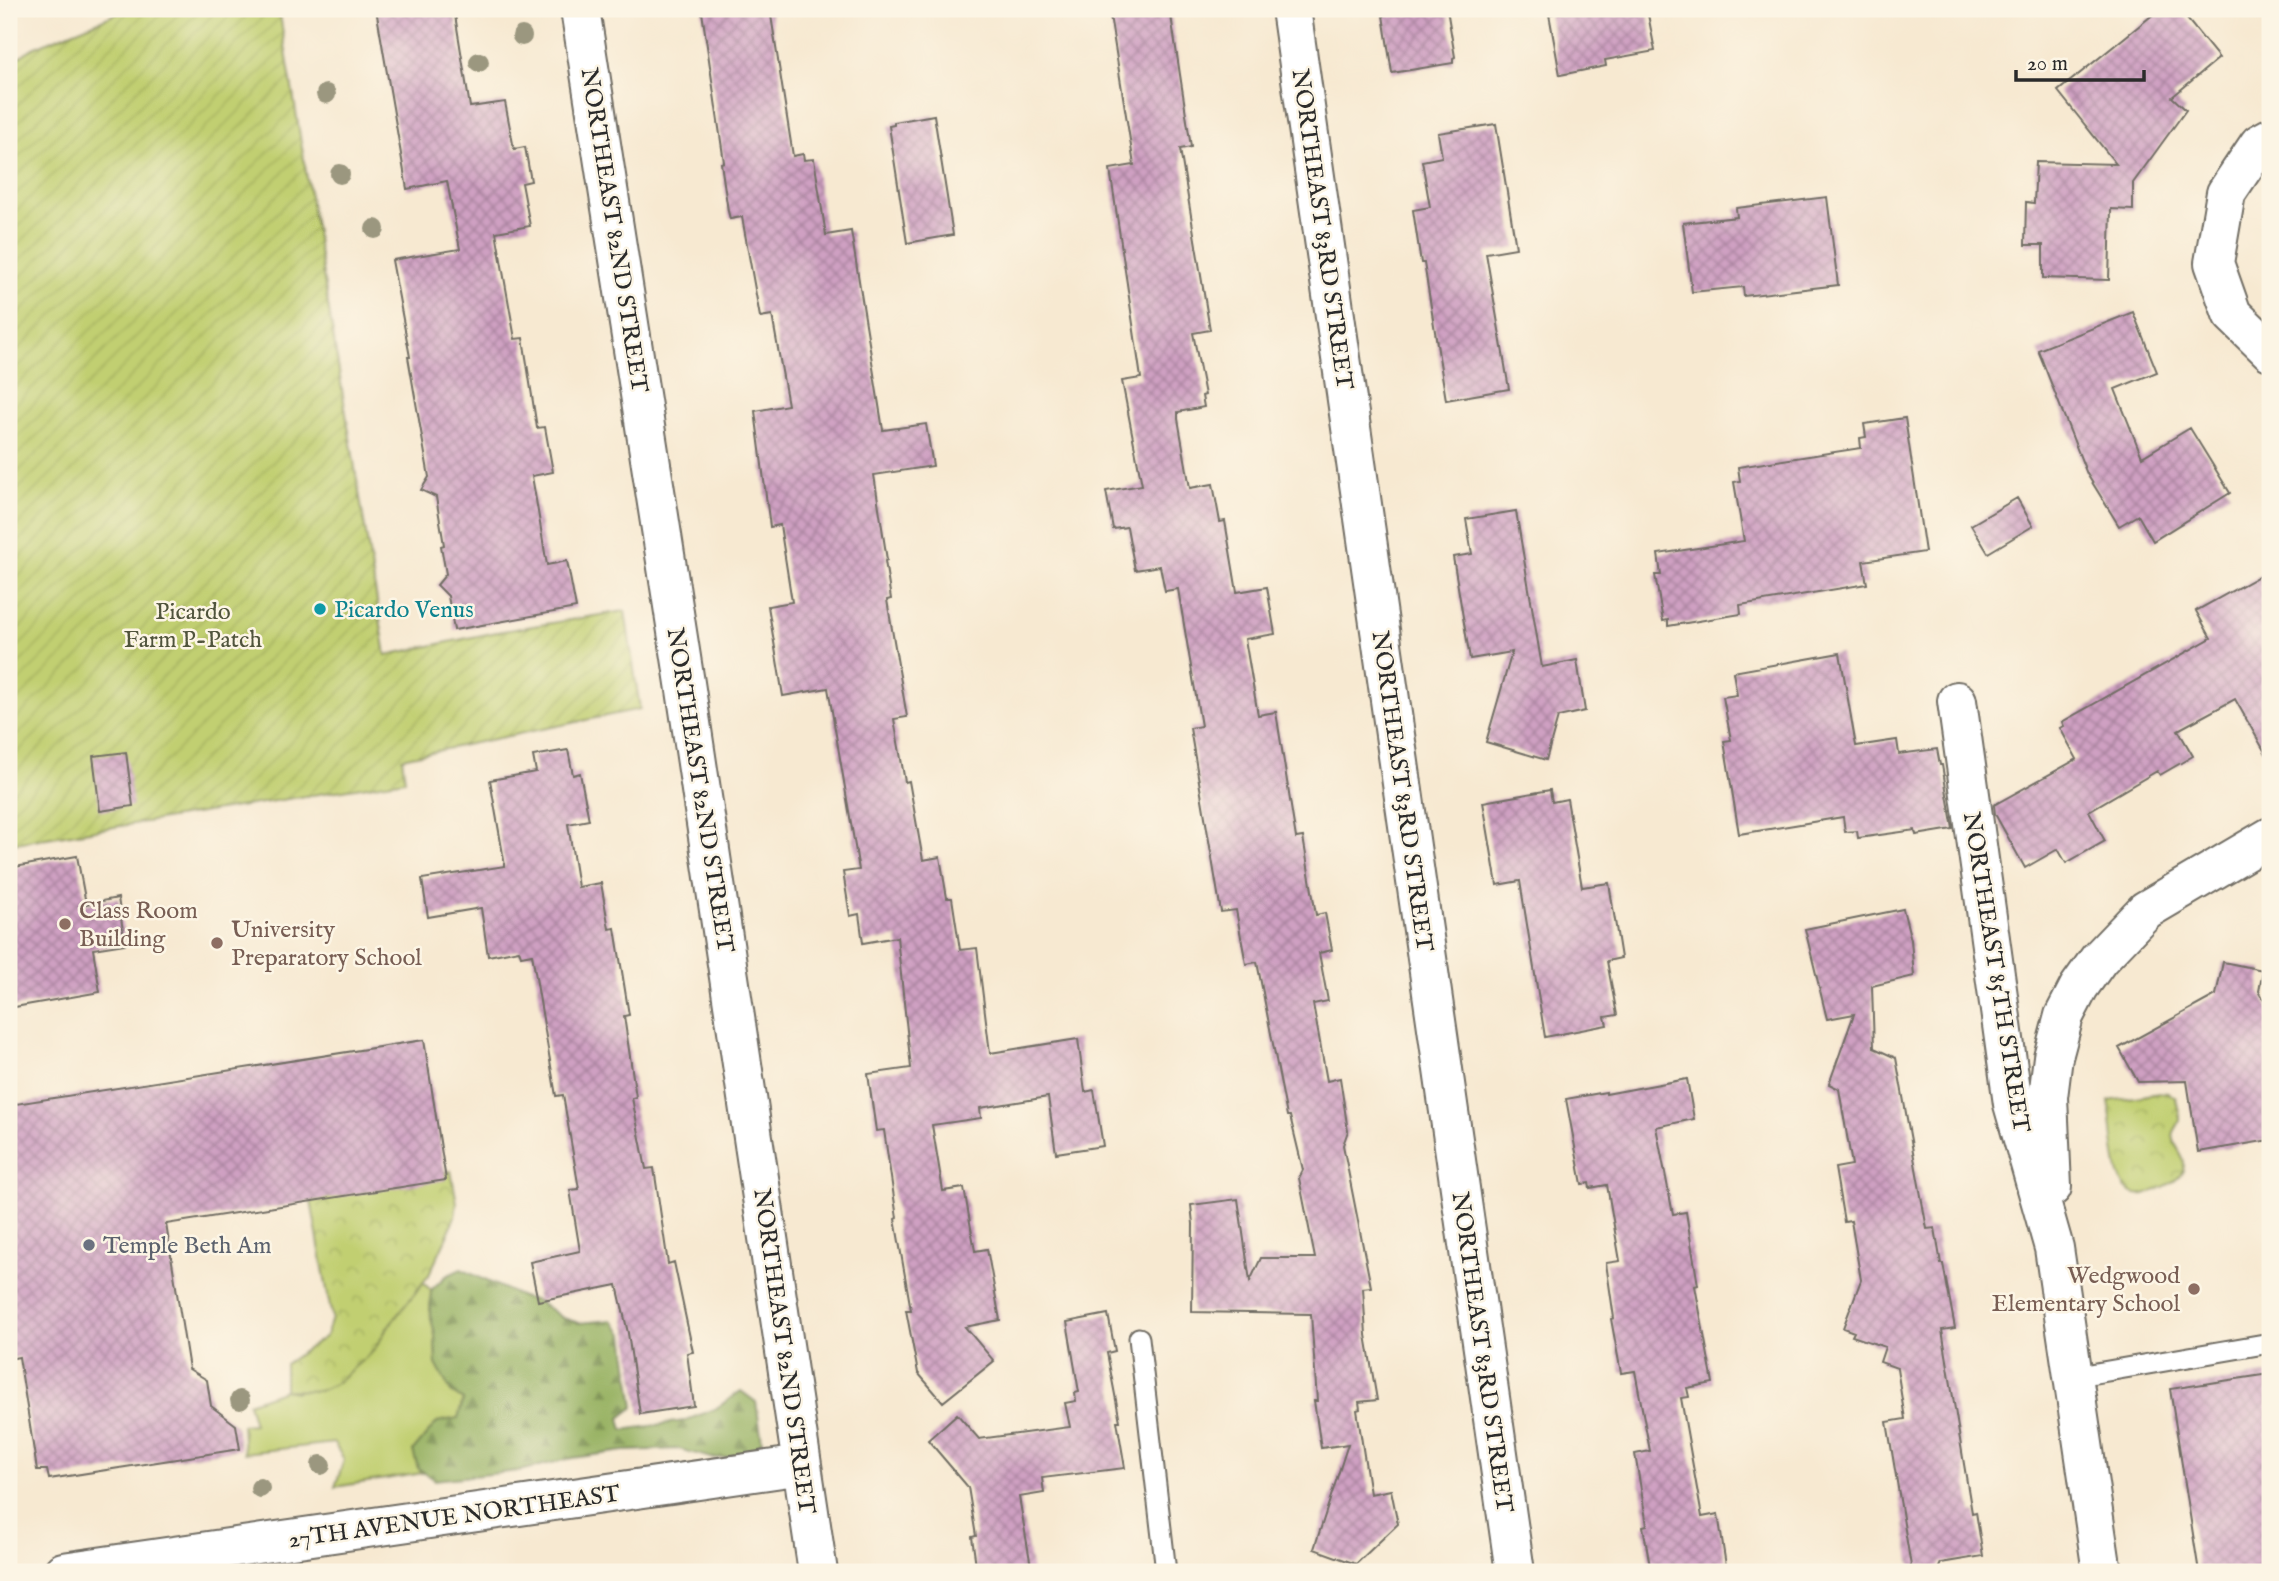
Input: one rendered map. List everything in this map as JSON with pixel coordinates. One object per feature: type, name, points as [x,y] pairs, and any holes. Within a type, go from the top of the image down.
[{"type":"street","name":"NORTHEAST 82ND STREET","points":[[580,9],[685,683],[818,1572]]},
{"type":"street","name":"NORTHEAST 83RD STREET","points":[[1291,9],[1515,1572]]},
{"type":"street","points":[[2270,138],[2259,144],[2226,193],[2214,263],[2232,314],[2270,351]]},
{"type":"street","name":"NORTHEAST 85TH STREET","points":[[1957,701],[2012,1104],[2054,1248],[2102,1572]]},
{"type":"street","points":[[2054,1248],[2048,1097],[2053,1057],[2064,1016],[2079,987],[2114,942],[2146,910],[2270,837]]},
{"type":"street","name":"27TH AVENUE NORTHEAST","points":[[63,1572],[802,1465]]},
{"type":"lane","points":[[1139,1338],[1166,1572]]},
{"type":"lane","points":[[2073,1377],[2270,1343]]},
{"type":"green space","name":"Picardo Farm P-Patch","points":[[128,9],[279,9],[386,655],[497,632],[625,611],[640,709],[402,758],[405,780],[9,844],[9,64],[33,48]]},
{"type":"green space","points":[[2167,1092],[2176,1098],[2179,1112],[2180,1120],[2173,1137],[2183,1158],[2183,1170],[2175,1180],[2156,1190],[2144,1194],[2132,1193],[2123,1184],[2118,1170],[2109,1101]]},
{"type":"green space","points":[[451,1171],[457,1203],[448,1234],[429,1275],[387,1328],[374,1350],[335,1384],[319,1391],[285,1390],[285,1364],[326,1336],[332,1318],[311,1201]]},
{"type":"green space","points":[[461,1269],[524,1298],[538,1301],[563,1318],[579,1323],[612,1320],[624,1335],[634,1407],[620,1418],[623,1430],[684,1421],[715,1409],[741,1391],[756,1402],[762,1441],[748,1457],[711,1458],[679,1449],[624,1451],[572,1458],[519,1471],[434,1480],[418,1468],[413,1451],[437,1422],[458,1418],[463,1400],[451,1392],[436,1364],[435,1335],[430,1314],[431,1290],[446,1276]]},
{"type":"green space","points":[[423,1283],[431,1290],[430,1314],[435,1335],[436,1364],[463,1400],[458,1419],[418,1468],[423,1473],[335,1487],[344,1460],[334,1443],[244,1453],[242,1425],[254,1424],[248,1403],[285,1390],[296,1392],[374,1350],[387,1328]]},
{"type":"building","points":[[376,9],[454,9],[470,107],[505,102],[514,149],[525,147],[531,181],[522,183],[530,226],[496,232],[515,339],[523,338],[537,428],[545,427],[553,472],[532,476],[547,565],[567,561],[576,608],[454,630],[448,596],[437,585],[446,574],[441,546],[444,545],[436,497],[421,490],[429,477],[392,260],[460,249],[447,181],[407,189]]},
{"type":"building","points":[[770,9],[793,156],[803,154],[804,160],[814,159],[826,235],[851,231],[883,430],[926,424],[933,466],[874,475],[887,560],[891,599],[887,600],[907,717],[894,719],[905,782],[909,781],[923,860],[940,857],[947,898],[952,898],[960,950],[977,948],[990,1053],[1078,1039],[1085,1092],[1094,1090],[1103,1146],[1056,1153],[1048,1097],[980,1108],[981,1118],[932,1125],[943,1191],[964,1188],[975,1251],[987,1249],[1000,1320],[965,1327],[994,1361],[943,1402],[918,1373],[906,1310],[911,1310],[895,1219],[897,1218],[884,1130],[876,1131],[868,1074],[911,1068],[897,937],[863,943],[859,914],[850,916],[843,872],[859,870],[828,688],[783,696],[768,606],[792,602],[780,525],[770,527],[755,411],[788,405],[772,315],[760,317],[742,217],[730,219],[728,211],[721,163],[724,162],[702,12]]},
{"type":"building","points":[[1109,9],[1170,9],[1191,147],[1180,149],[1210,330],[1193,333],[1205,395],[1202,396],[1204,407],[1178,412],[1178,419],[1190,488],[1213,484],[1220,522],[1225,521],[1237,592],[1267,587],[1275,634],[1245,639],[1258,715],[1276,712],[1296,838],[1303,837],[1316,915],[1325,913],[1332,950],[1319,953],[1328,1001],[1313,1004],[1327,1081],[1340,1078],[1348,1131],[1343,1145],[1371,1287],[1363,1288],[1366,1335],[1377,1400],[1359,1402],[1360,1409],[1357,1410],[1370,1494],[1391,1490],[1398,1524],[1356,1564],[1314,1549],[1348,1444],[1321,1448],[1314,1401],[1317,1401],[1311,1314],[1192,1312],[1191,1205],[1238,1199],[1250,1281],[1261,1258],[1315,1258],[1299,1178],[1303,1170],[1290,1116],[1287,1116],[1257,962],[1246,964],[1236,910],[1221,912],[1190,728],[1201,726],[1178,589],[1165,591],[1160,566],[1135,570],[1127,527],[1113,529],[1106,491],[1142,485],[1122,381],[1141,378],[1110,169],[1134,165]]},
{"type":"building","points":[[1382,9],[1447,9],[1455,57],[1453,63],[1392,73]]},
{"type":"building","points":[[1578,9],[1647,9],[1655,51],[1605,60],[1606,66],[1560,75],[1549,14]]},
{"type":"building","points":[[2160,9],[2179,9],[2219,58],[2172,97],[2186,110],[2133,183],[2133,210],[2111,209],[2109,280],[2043,278],[2043,245],[2025,245],[2026,202],[2034,203],[2036,162],[2116,164],[2058,91]]},
{"type":"building","points":[[934,115],[953,235],[907,243],[889,126],[894,125],[894,122]]},
{"type":"building","points":[[1496,124],[1516,248],[1486,253],[1509,389],[1446,400],[1413,210],[1430,207],[1422,161],[1442,157],[1438,133]]},
{"type":"building","points":[[1827,197],[1838,285],[1744,296],[1743,287],[1692,292],[1683,223],[1737,217],[1736,208]]},
{"type":"building","points":[[2133,312],[2157,372],[2115,389],[2142,457],[2190,428],[2230,493],[2153,541],[2138,515],[2119,526],[2087,474],[2038,350]]},
{"type":"building","points":[[1905,418],[1925,552],[1863,561],[1867,584],[1740,605],[1741,614],[1668,626],[1668,620],[1663,621],[1655,575],[1661,575],[1658,554],[1744,541],[1734,482],[1740,481],[1738,467],[1861,448],[1860,438],[1866,437],[1864,424]]},
{"type":"building","points":[[2017,498],[2033,526],[1988,553],[1971,525]]},
{"type":"building","points":[[1516,511],[1542,667],[1577,660],[1585,711],[1558,717],[1546,760],[1486,742],[1512,652],[1470,659],[1453,557],[1472,554],[1466,519]]},
{"type":"building","points":[[2270,570],[2270,761],[2235,699],[2178,730],[2193,756],[2160,775],[2157,771],[2089,811],[2105,841],[2066,863],[2058,849],[2025,868],[1995,814],[1994,805],[2077,759],[2060,728],[2064,726],[2062,722],[2211,638],[2196,611]]},
{"type":"building","points":[[1840,653],[1856,746],[1897,740],[1899,754],[1937,749],[1953,829],[1916,835],[1915,830],[1858,838],[1857,831],[1845,832],[1843,817],[1739,834],[1724,741],[1731,740],[1723,697],[1737,695],[1733,672]]},
{"type":"building","points":[[568,750],[573,775],[580,773],[589,820],[568,824],[578,887],[601,883],[609,929],[615,928],[629,1015],[624,1016],[636,1097],[632,1098],[646,1169],[654,1168],[668,1264],[674,1262],[693,1352],[687,1353],[694,1406],[640,1414],[628,1333],[617,1285],[538,1301],[530,1262],[580,1251],[570,1190],[579,1189],[563,1095],[556,1096],[532,954],[521,956],[519,950],[488,956],[481,908],[428,917],[422,879],[505,866],[490,780],[536,772],[533,756]]},
{"type":"building","points":[[126,752],[133,806],[100,811],[93,756]]},
{"type":"building","points":[[1550,790],[1552,802],[1567,799],[1582,887],[1609,883],[1621,958],[1607,961],[1617,1015],[1605,1017],[1607,1025],[1545,1037],[1520,881],[1497,885],[1483,802]]},
{"type":"building","name":"Class Room Building","points":[[77,856],[86,904],[118,898],[125,944],[93,949],[100,992],[9,1008],[9,868]]},
{"type":"building","points":[[1903,909],[1911,940],[1914,976],[1872,986],[1874,1048],[1896,1058],[1927,1229],[1935,1228],[1943,1264],[1955,1328],[1942,1330],[1972,1513],[1976,1512],[1983,1556],[1941,1563],[1937,1572],[1912,1572],[1887,1422],[1905,1419],[1897,1368],[1880,1362],[1885,1347],[1852,1336],[1854,1332],[1843,1328],[1861,1280],[1851,1221],[1844,1222],[1835,1168],[1852,1165],[1839,1089],[1829,1084],[1854,1014],[1827,1019],[1805,929]]},
{"type":"building","points":[[2223,962],[2263,970],[2259,991],[2270,1010],[2270,1140],[2198,1152],[2187,1081],[2138,1082],[2119,1048],[2216,995]]},
{"type":"building","name":"Temple Beth Am","points":[[424,1040],[446,1180],[166,1224],[189,1369],[207,1380],[211,1406],[236,1425],[240,1449],[49,1479],[47,1470],[37,1470],[19,1357],[9,1359],[9,1105]]},
{"type":"building","points":[[1687,1079],[1694,1119],[1656,1127],[1673,1214],[1686,1212],[1698,1285],[1695,1286],[1713,1383],[1687,1388],[1689,1397],[1681,1398],[1702,1517],[1718,1514],[1727,1572],[1651,1572],[1643,1526],[1647,1525],[1635,1454],[1650,1451],[1635,1371],[1621,1373],[1611,1319],[1614,1318],[1606,1263],[1620,1261],[1607,1185],[1590,1188],[1589,1183],[1582,1184],[1566,1099]]},
{"type":"building","points":[[1108,1314],[1115,1351],[1107,1353],[1120,1421],[1117,1421],[1125,1468],[1042,1478],[1044,1493],[1019,1497],[1032,1572],[977,1572],[972,1537],[976,1536],[968,1487],[928,1440],[957,1414],[979,1439],[1070,1427],[1065,1403],[1076,1401],[1075,1393],[1079,1392],[1067,1322]]},
{"type":"building","name":"Wedgwood Elementary School","points":[[2270,1374],[2270,1572],[2199,1572],[2170,1389]]},
{"type":"place","name":"Picardo Venus","points":[[320,609]]},
{"type":"place","name":"Class Room Building","points":[[65,924]]},
{"type":"place","name":"University Preparatory School","points":[[217,943]]},
{"type":"place","name":"Temple Beth Am","points":[[89,1245]]},
{"type":"place","name":"Wedgwood Elementary School","points":[[2194,1289]]}]
